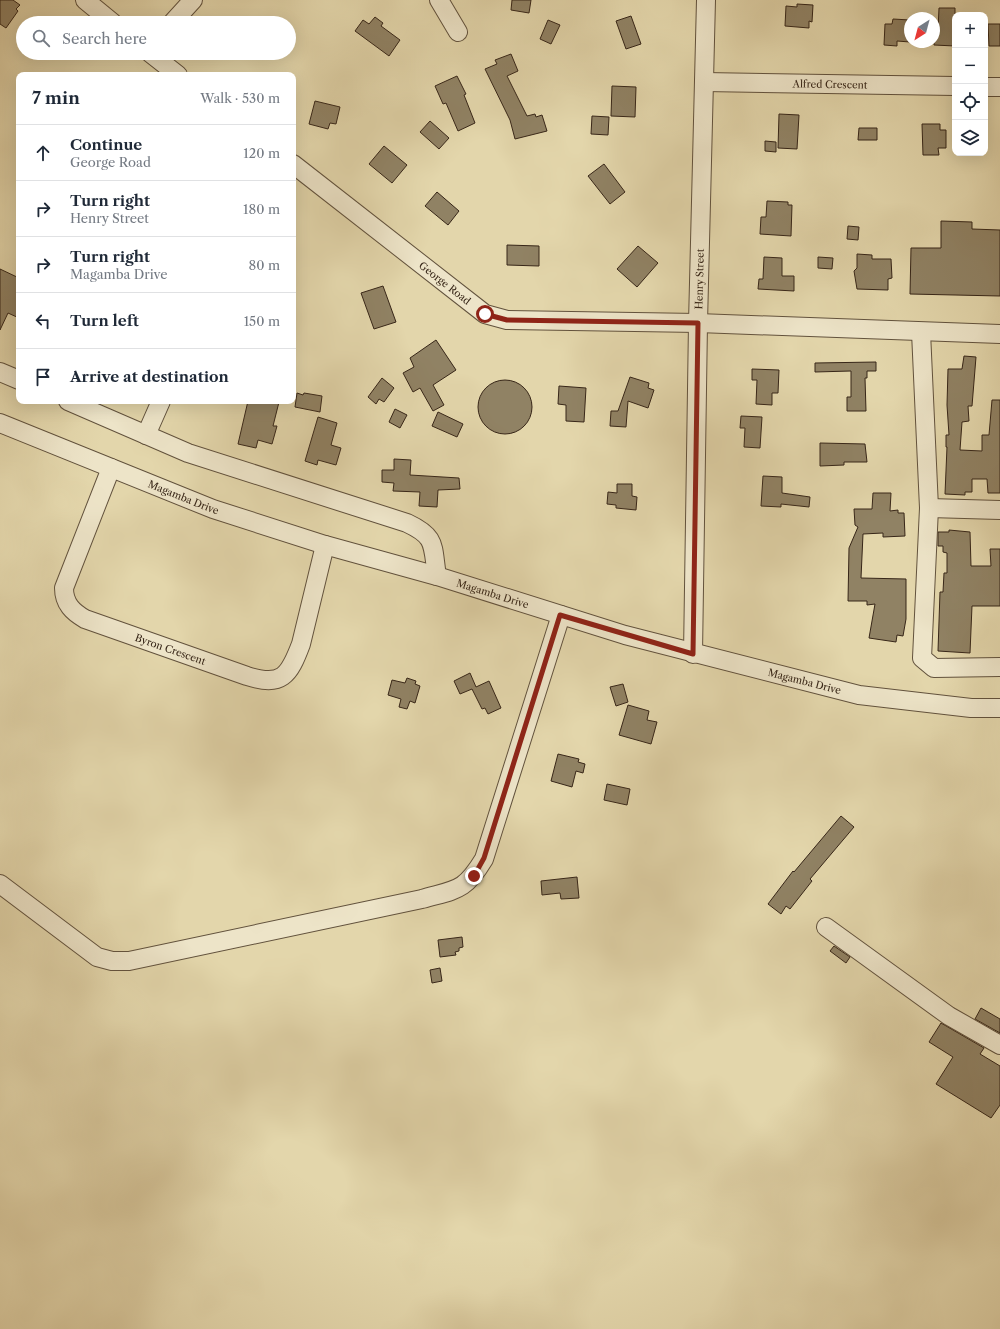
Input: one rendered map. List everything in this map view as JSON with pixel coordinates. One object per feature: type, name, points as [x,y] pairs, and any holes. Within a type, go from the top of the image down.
[{"type":"street","points":[[85,0],[104,16]]},
{"type":"street","points":[[178,16],[193,0]]},
{"type":"street","points":[[439,0],[458,32]]},
{"type":"street","name":"Henry Street","points":[[693,654],[698,323],[706,0]]},
{"type":"street","points":[[159,60],[174,72]]},
{"type":"street","name":"Alfred Crescent","points":[[704,82],[952,86]]},
{"type":"street","points":[[988,87],[1000,87]]},
{"type":"street","name":"George Road","points":[[296,166],[485,314],[507,320],[698,323],[1000,334]]},
{"type":"street","points":[[921,332],[929,508],[922,658],[934,668],[1000,667]]},
{"type":"street","points":[[75,404],[146,435],[218,463],[407,523],[418,528],[429,536],[437,576]]},
{"type":"street","points":[[146,435],[160,404]]},
{"type":"street","name":"Magamba Drive","points":[[0,423],[213,509],[325,545],[437,576],[560,615],[693,654],[859,695],[971,708],[1000,708]]},
{"type":"street","name":"Byron Crescent","points":[[111,468],[64,588],[64,597],[68,605],[76,613],[85,618],[247,676],[262,681],[273,681],[281,678],[288,671],[295,660],[301,644],[325,545]]},
{"type":"street","points":[[929,508],[1000,510]]},
{"type":"street","points":[[0,884],[97,957],[112,961],[129,961],[168,953],[422,899],[462,888],[474,876],[484,858],[560,615]]},
{"type":"street","points":[[826,928],[948,1016],[1000,1045]]},
{"type":"building","points":[[0,0],[13,0],[20,5],[16,9],[18,11],[6,28],[0,24]]},
{"type":"building","points":[[512,0],[531,0],[529,13],[511,10]]},
{"type":"building","points":[[797,4],[813,5],[812,22],[809,21],[809,28],[785,26],[786,6],[797,7]]},
{"type":"building","points":[[939,8],[955,8],[955,12],[952,12],[952,46],[940,45]]},
{"type":"building","points":[[631,16],[641,44],[626,49],[616,21]]},
{"type":"building","points":[[375,17],[383,23],[381,26],[400,40],[389,56],[355,31],[363,20],[369,24]]},
{"type":"building","points":[[893,19],[904,20],[904,42],[897,41],[897,46],[884,45],[885,24],[892,24]]},
{"type":"building","points":[[548,20],[560,25],[551,44],[540,39]]},
{"type":"building","points":[[988,24],[1000,24],[1000,46],[989,46]]},
{"type":"building","points":[[511,54],[518,71],[507,76],[527,116],[535,114],[536,117],[542,115],[547,131],[515,139],[510,120],[485,69],[497,64],[495,60]]},
{"type":"building","points":[[457,76],[466,94],[464,95],[475,123],[458,131],[446,103],[443,104],[435,86]]},
{"type":"building","points":[[612,86],[636,87],[635,117],[611,116]]},
{"type":"building","points":[[315,101],[340,107],[336,124],[330,123],[328,129],[309,124]]},
{"type":"building","points":[[779,114],[799,115],[797,149],[778,148]]},
{"type":"building","points":[[592,116],[609,117],[608,135],[591,134]]},
{"type":"building","points":[[430,121],[449,138],[439,149],[420,132]]},
{"type":"building","points":[[922,124],[940,124],[940,130],[946,130],[946,148],[938,148],[939,155],[923,155]]},
{"type":"building","points":[[859,128],[877,128],[877,140],[858,140]]},
{"type":"building","points":[[765,141],[776,142],[776,152],[765,151]]},
{"type":"building","points":[[384,146],[407,165],[392,183],[369,164]]},
{"type":"building","points":[[604,164],[625,192],[610,204],[588,176]]},
{"type":"building","points":[[437,192],[459,211],[448,225],[425,206]]},
{"type":"building","points":[[767,201],[788,202],[788,205],[792,205],[791,236],[760,234],[761,217],[766,217]]},
{"type":"building","points":[[941,221],[972,222],[972,229],[1000,230],[1000,296],[910,294],[911,248],[941,248]]},
{"type":"building","points":[[848,226],[859,227],[858,240],[847,239]]},
{"type":"building","points":[[507,245],[539,246],[539,266],[507,265]]},
{"type":"building","points":[[638,246],[658,263],[637,287],[617,269]]},
{"type":"building","points":[[857,254],[872,255],[872,259],[891,259],[892,278],[888,279],[888,290],[857,289],[854,271],[857,268]]},
{"type":"building","points":[[764,257],[782,258],[782,276],[794,276],[794,291],[758,289],[759,279],[763,279]]},
{"type":"building","points":[[818,257],[833,258],[832,269],[818,268]]},
{"type":"building","points":[[0,269],[16,277],[16,317],[8,313],[0,330]]},
{"type":"building","points":[[383,286],[396,322],[374,329],[361,293]]},
{"type":"building","points":[[436,340],[456,370],[433,385],[444,405],[433,411],[420,388],[413,392],[403,373],[414,367],[410,358]]},
{"type":"building","points":[[964,356],[976,357],[972,406],[968,406],[969,421],[962,422],[960,450],[982,451],[982,435],[989,435],[992,400],[1000,400],[1000,493],[988,493],[987,479],[972,479],[972,492],[965,492],[965,495],[945,494],[947,447],[946,435],[949,435],[947,405],[948,369],[962,369]]},
{"type":"building","points":[[876,362],[876,371],[867,371],[867,378],[865,378],[866,411],[847,411],[847,397],[851,397],[851,371],[815,372],[815,363]]},
{"type":"building","points":[[752,369],[779,370],[778,393],[772,393],[772,405],[756,404],[757,380],[752,380]]},
{"type":"building","points":[[630,377],[649,383],[648,388],[654,390],[648,408],[628,401],[626,427],[610,426],[611,411],[618,411]]},
{"type":"building","points":[[382,378],[394,388],[384,402],[379,399],[376,404],[368,397]]},
{"type":"building","points":[[500,380],[510,380],[520,384],[528,392],[532,402],[532,412],[528,422],[520,430],[510,434],[500,434],[490,430],[482,422],[478,412],[478,402],[482,392],[490,384]]},
{"type":"building","points":[[559,386],[586,388],[584,422],[566,421],[566,405],[558,404]]},
{"type":"building","points":[[297,393],[303,395],[304,393],[322,396],[320,412],[295,407]]},
{"type":"building","points":[[247,404],[278,404],[273,426],[277,426],[272,444],[258,440],[256,448],[238,444]]},
{"type":"building","points":[[395,409],[407,415],[400,428],[389,422]]},
{"type":"building","points":[[438,412],[463,424],[457,437],[432,426]]},
{"type":"building","points":[[741,416],[762,417],[760,448],[744,447],[745,428],[740,428]]},
{"type":"building","points":[[318,417],[337,423],[331,445],[341,448],[336,465],[318,460],[317,465],[305,461]]},
{"type":"building","points":[[820,443],[865,444],[867,462],[844,462],[844,465],[820,466]]},
{"type":"building","points":[[394,459],[411,460],[410,475],[459,478],[460,489],[438,490],[437,507],[419,506],[420,492],[393,491],[394,483],[382,482],[382,470],[394,470]]},
{"type":"building","points":[[763,476],[782,477],[782,493],[810,497],[809,507],[781,504],[781,507],[761,506]]},
{"type":"building","points":[[617,484],[632,484],[632,496],[637,497],[636,510],[616,508],[616,505],[607,504],[608,492],[617,493]]},
{"type":"building","points":[[873,493],[891,493],[890,511],[898,510],[898,513],[904,513],[905,536],[883,537],[883,533],[863,534],[861,578],[906,579],[906,619],[903,636],[897,635],[896,642],[869,638],[875,604],[867,605],[867,601],[848,601],[849,548],[858,527],[855,525],[854,509],[872,509]]},
{"type":"building","points":[[949,530],[970,532],[971,566],[991,566],[990,549],[1000,549],[1000,606],[972,606],[970,653],[938,651],[940,592],[943,592],[944,573],[947,573],[947,553],[943,552],[943,546],[938,546],[938,532],[949,532]]},
{"type":"building","points":[[470,673],[476,687],[489,681],[501,708],[488,714],[485,708],[482,709],[472,689],[460,694],[454,681]]},
{"type":"building","points":[[407,678],[416,681],[415,684],[420,686],[415,703],[410,701],[407,709],[399,707],[401,699],[388,695],[392,680],[405,683]]},
{"type":"building","points":[[623,684],[628,702],[616,706],[610,687]]},
{"type":"building","points":[[628,705],[649,711],[647,720],[657,722],[651,744],[619,735]]},
{"type":"building","points":[[558,754],[579,759],[578,762],[585,764],[583,773],[576,771],[572,787],[551,781]]},
{"type":"building","points":[[607,784],[630,789],[627,805],[604,800]]},
{"type":"building","points":[[841,816],[854,827],[810,879],[812,881],[790,909],[786,906],[781,914],[768,904],[793,871],[794,872]]},
{"type":"building","points":[[577,877],[579,898],[561,899],[560,893],[542,895],[541,881]]},
{"type":"building","points":[[462,937],[463,947],[459,948],[459,951],[455,952],[456,955],[440,957],[438,940]]},
{"type":"building","points":[[834,946],[850,957],[846,963],[830,951]]},
{"type":"building","points":[[440,968],[442,981],[432,983],[430,970]]},
{"type":"building","points":[[981,1008],[1000,1019],[1000,1033],[975,1019]]},
{"type":"building","points":[[941,1023],[984,1048],[980,1054],[1000,1066],[1000,1105],[991,1118],[936,1084],[953,1057],[929,1042]]},
{"type":"route","points":[[474,876],[484,858],[560,615],[693,654],[698,323],[507,320],[485,314]]}]
